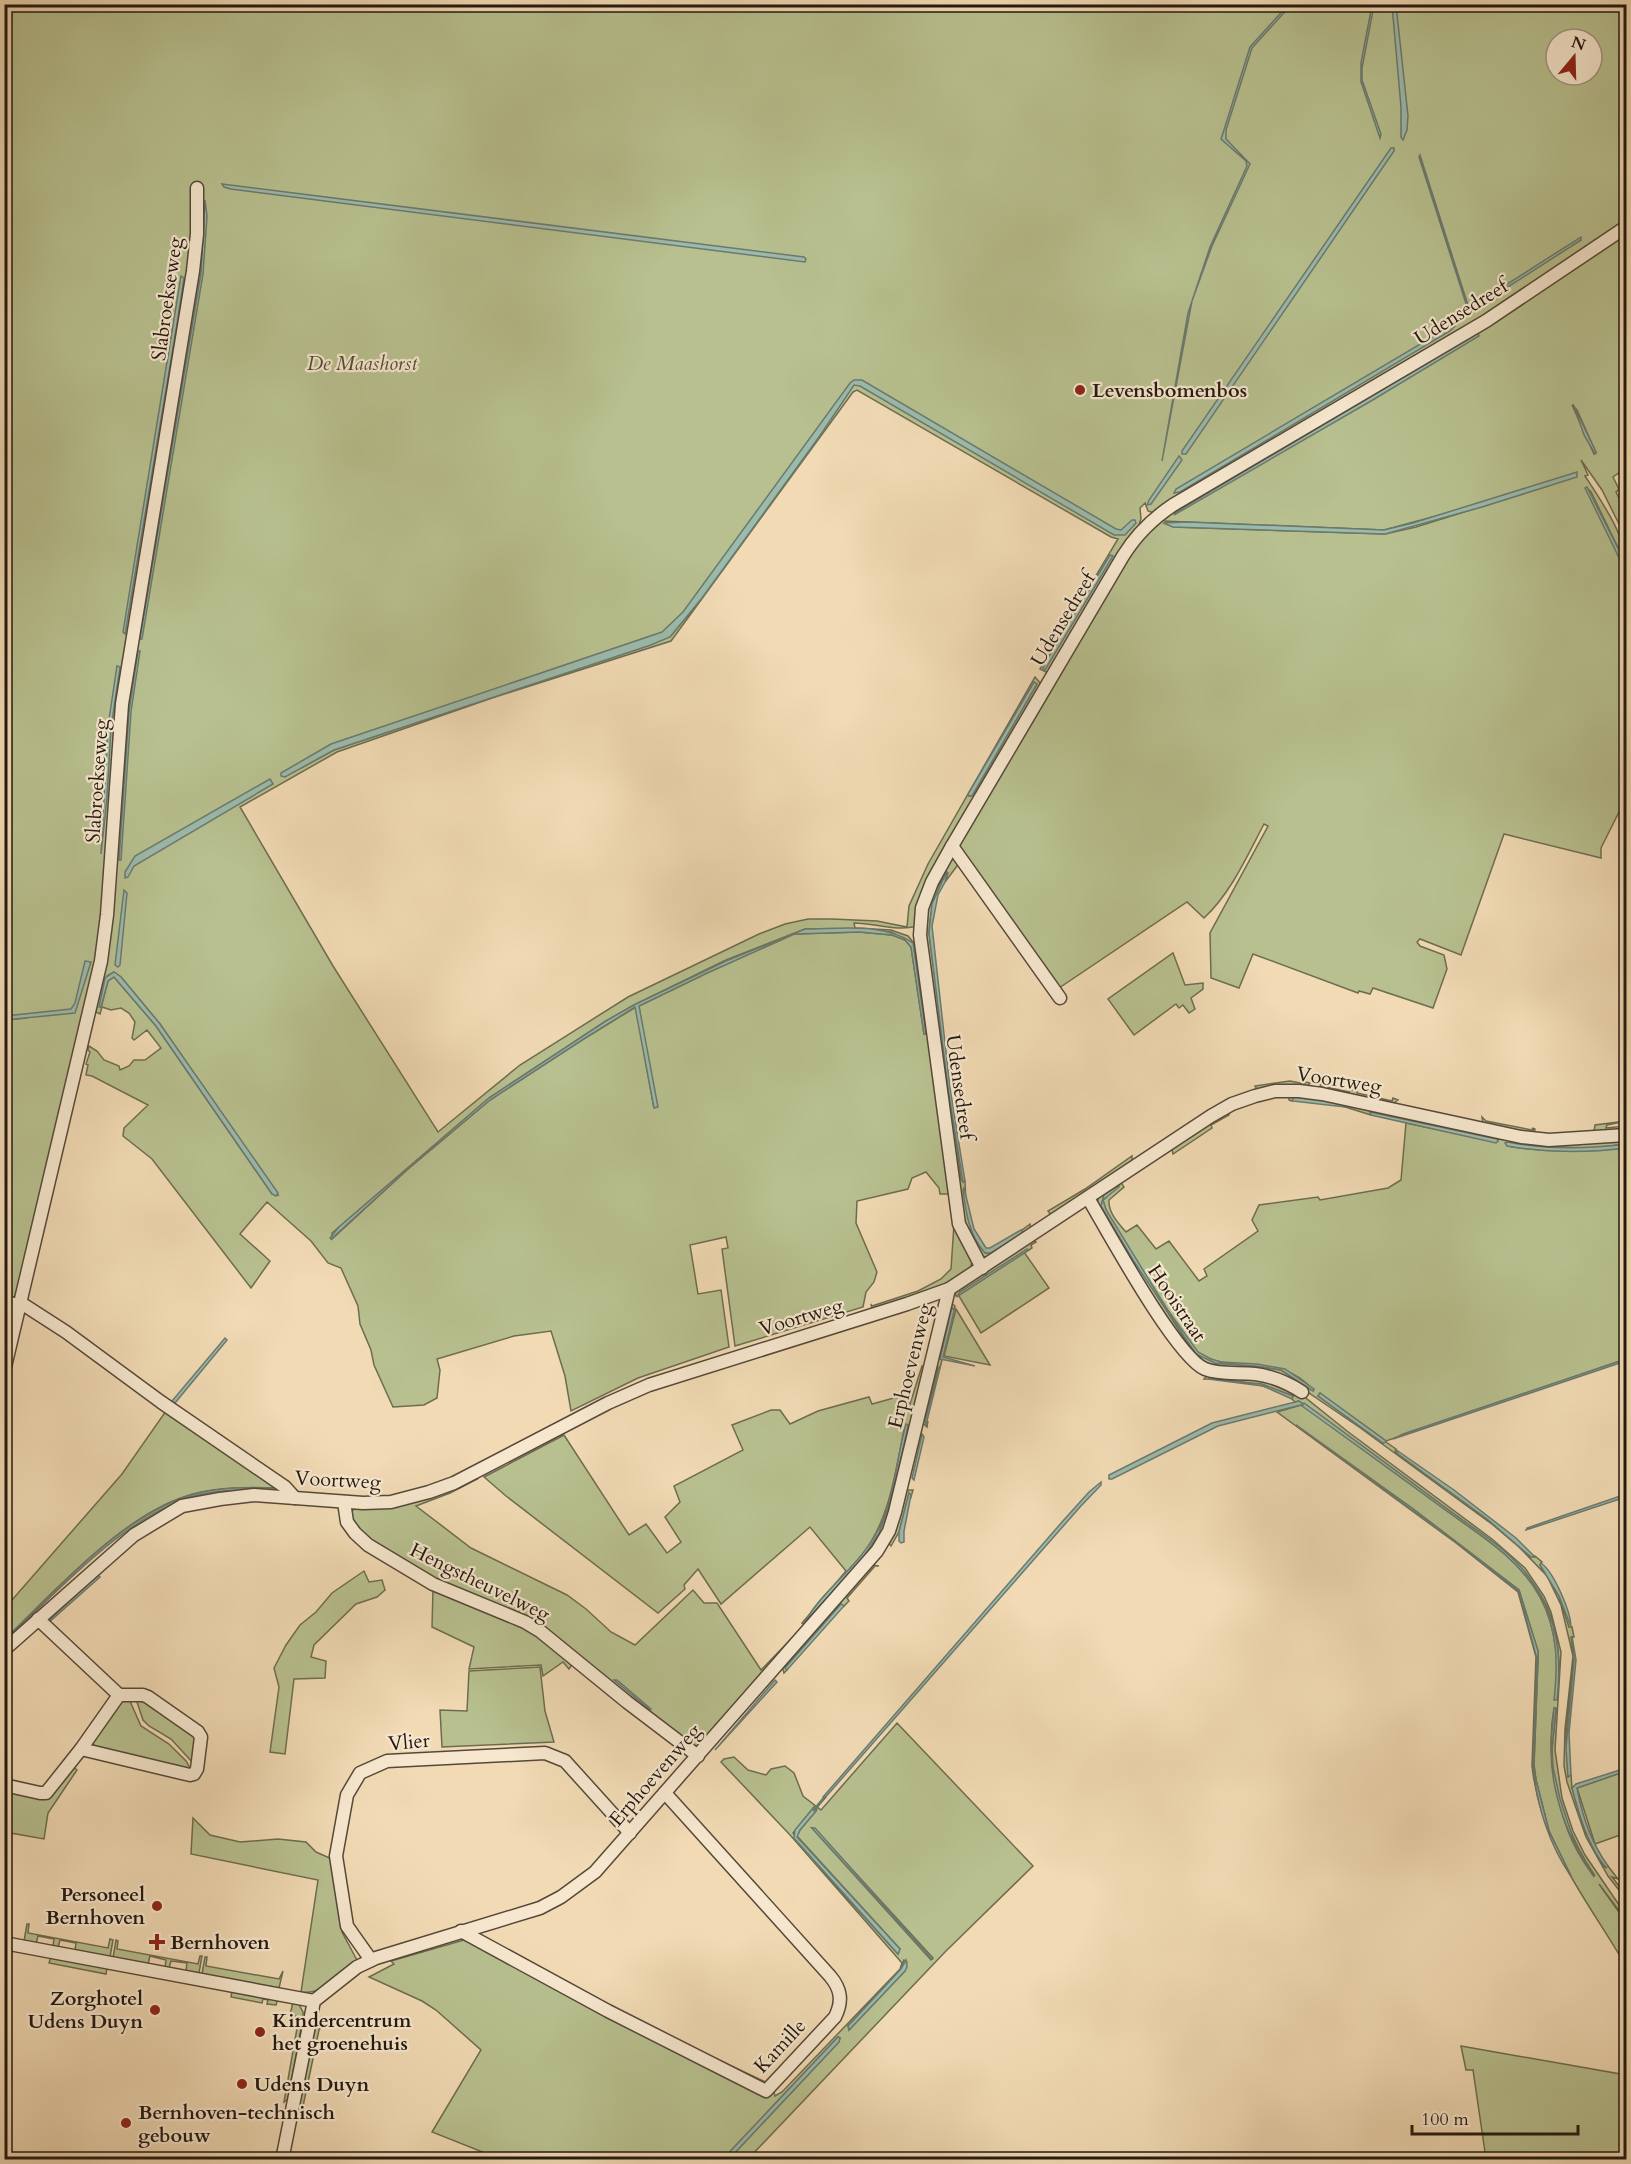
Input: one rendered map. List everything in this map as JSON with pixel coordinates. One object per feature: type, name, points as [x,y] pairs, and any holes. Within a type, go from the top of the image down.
[{"type":"street","name":"Slabroekseweg","points":[[4,1371],[101,961],[107,915],[122,704],[193,271],[197,188]]},
{"type":"street","name":"Udensedreef","points":[[982,1268],[959,1224],[920,935],[922,908],[932,882],[952,846],[1123,556],[1133,540],[1173,505],[1486,321],[1626,227]]},
{"type":"street","points":[[952,846],[1060,998]]},
{"type":"street","name":"Voortweg","points":[[4,1650],[134,1535],[182,1506],[220,1498],[254,1495],[344,1502],[391,1502],[454,1483],[608,1403],[649,1385],[949,1289],[1211,1116],[1232,1104],[1255,1096],[1275,1091],[1322,1094],[1521,1137],[1549,1140],[1626,1135]]},
{"type":"street","name":"Hooistraat","points":[[1088,1198],[1157,1312],[1191,1359],[1206,1370],[1257,1374],[1285,1382],[1302,1392]]},
{"type":"street","name":"Erphoevenweg","points":[[314,2001],[357,1967],[371,1960],[540,1908],[561,1898],[595,1872],[630,1833],[877,1551],[889,1531],[949,1289]]},
{"type":"street","points":[[4,1301],[20,1304],[66,1332],[161,1402],[285,1487],[295,1498]]},
{"type":"street","name":"Hengstheuvelweg","points":[[344,1502],[347,1522],[368,1545],[434,1584],[525,1622],[540,1631],[698,1756]]},
{"type":"street","points":[[38,1619],[119,1695],[148,1697],[198,1732],[201,1737],[197,1769],[194,1774],[190,1775],[81,1749]]},
{"type":"street","points":[[4,1785],[46,1793],[119,1695]]},
{"type":"street","name":"Vlier","points":[[371,1960],[347,1926],[336,1856],[347,1795],[360,1773],[387,1761],[544,1753],[565,1761],[630,1833]]},
{"type":"street","name":"Kamille","points":[[461,1931],[608,2011],[766,2091],[835,2017],[840,2001],[838,1988],[830,1976],[665,1793]]},
{"type":"street","points":[[4,1943],[314,2001],[282,2160]]},
{"type":"green space","name":"De Maashorst","points":[[5,5],[1626,5],[1626,468],[1613,477],[1619,489],[1616,492],[1626,513],[1626,538],[1602,490],[1581,460],[1588,475],[1585,476],[1611,518],[1625,553],[1626,564],[1591,492],[1586,487],[1626,572],[1626,798],[1601,848],[1601,858],[1504,834],[1461,955],[1420,939],[1417,942],[1420,946],[1444,955],[1447,969],[1433,1008],[1373,988],[1370,994],[1359,991],[1358,993],[1253,954],[1239,988],[1211,978],[1210,933],[1268,826],[1264,824],[1230,886],[1204,918],[1187,902],[1059,988],[957,843],[1154,513],[1148,511],[1145,503],[1140,508],[1141,519],[1137,531],[1048,673],[1040,669],[1118,539],[857,390],[853,392],[671,641],[492,698],[337,752],[240,807],[333,966],[438,1132],[520,1065],[628,997],[759,934],[785,924],[808,919],[877,921],[907,927],[909,906],[928,864],[1035,677],[1043,686],[936,868],[917,926],[909,928],[894,928],[854,923],[855,928],[891,930],[908,936],[918,948],[972,1262],[970,1269],[945,1286],[872,1309],[871,1304],[872,1306],[918,1291],[941,1279],[951,1269],[954,1224],[949,1194],[940,1194],[939,1188],[926,1172],[912,1178],[908,1189],[857,1201],[856,1223],[877,1272],[874,1282],[866,1292],[863,1307],[735,1346],[722,1249],[728,1248],[726,1237],[690,1245],[698,1294],[721,1290],[729,1347],[638,1378],[571,1411],[565,1376],[551,1331],[514,1336],[437,1359],[440,1370],[437,1398],[424,1405],[393,1407],[374,1365],[371,1350],[360,1324],[358,1306],[341,1268],[328,1263],[311,1241],[267,1202],[240,1234],[270,1261],[251,1288],[152,1159],[123,1136],[124,1128],[148,1105],[86,1075],[89,1046],[97,1051],[104,1060],[119,1066],[120,1070],[129,1066],[134,1060],[145,1060],[161,1048],[147,1030],[134,1040],[132,1038],[135,1022],[129,1013],[121,1008],[111,1010],[102,1007],[100,1014],[85,1013],[18,1298],[5,1298],[5,1020],[27,1018],[5,1019]],"holes":[[[1572,405],[1577,410],[1596,453],[1594,454]],[[786,481],[702,598],[670,637]],[[1551,485],[1416,527],[1385,534],[1173,527],[1165,521],[1384,530]],[[1034,682],[1037,684],[972,796],[969,794]],[[472,704],[334,750],[301,768],[335,747]],[[805,929],[891,932],[913,943],[926,1034],[924,1034],[911,947],[905,940],[892,935],[859,932],[794,934],[639,1006],[654,1108],[636,1007],[490,1100],[408,1169],[332,1239],[332,1233],[489,1098],[606,1021],[726,960]],[[114,972],[121,977],[160,1024],[278,1195],[272,1194],[156,1026],[114,977],[108,981],[101,1008],[107,976]]]},
{"type":"green space","points":[[953,856],[960,862],[945,882],[948,873],[945,873],[932,909],[929,933],[961,1179],[965,1181],[968,1218],[974,1236],[986,1253],[991,1253],[1030,1224],[1031,1232],[988,1258],[981,1256],[966,1233],[923,925],[931,889]]},
{"type":"green space","points":[[1173,953],[1185,985],[1203,983],[1203,989],[1191,998],[1195,1009],[1189,1013],[1183,1005],[1179,1008],[1176,1004],[1134,1035],[1108,999]]},
{"type":"green space","points":[[1290,1081],[1310,1083],[1306,1088],[1258,1091],[1255,1086]]},
{"type":"green space","points":[[1320,1084],[1349,1092],[1350,1089],[1357,1093],[1392,1101],[1393,1098],[1398,1100],[1391,1105],[1322,1090]]},
{"type":"green space","points":[[1300,1095],[1517,1140],[1626,1137],[1626,1144],[1593,1148],[1507,1146],[1567,1151],[1626,1148],[1626,1359],[1386,1441],[1320,1393],[1318,1396],[1383,1443],[1386,1442],[1396,1449],[1395,1452],[1487,1519],[1531,1557],[1535,1556],[1542,1562],[1540,1565],[1546,1575],[1519,1547],[1493,1525],[1359,1427],[1297,1385],[1206,1367],[1176,1336],[1097,1204],[1099,1196],[1120,1181],[1124,1187],[1109,1200],[1109,1204],[1120,1225],[1126,1232],[1137,1225],[1156,1249],[1169,1241],[1199,1281],[1207,1276],[1204,1269],[1258,1231],[1252,1220],[1259,1205],[1318,1197],[1320,1200],[1388,1188],[1401,1180],[1406,1123],[1496,1142],[1498,1140],[1370,1112],[1371,1115],[1323,1100],[1294,1097],[1292,1101],[1289,1097]],"holes":[[[1104,1195],[1107,1197],[1103,1200],[1106,1210],[1156,1293],[1195,1350],[1212,1360],[1272,1367],[1286,1371],[1301,1379],[1314,1391],[1281,1370],[1215,1363],[1191,1349],[1105,1214],[1101,1206]]]},
{"type":"green space","points":[[1227,1110],[1229,1115],[1211,1125],[1212,1128],[1173,1154],[1172,1149]]},
{"type":"green space","points":[[1482,1117],[1486,1121],[1534,1130],[1532,1128],[1535,1129],[1534,1133],[1483,1125]]},
{"type":"green space","points":[[1626,1121],[1607,1125],[1606,1128],[1626,1126],[1626,1130],[1594,1132],[1595,1125]]},
{"type":"green space","points":[[1132,1156],[1132,1164],[1052,1217],[1048,1211],[1085,1189]]},
{"type":"green space","points":[[1032,1240],[1036,1242],[1024,1253],[1049,1288],[981,1333],[955,1292]],"holes":[[[1002,1266],[958,1295],[960,1292]]]},
{"type":"green space","points":[[950,1302],[955,1306],[954,1310],[952,1308],[940,1358],[942,1360],[925,1421],[927,1424],[928,1421],[927,1427],[921,1422]]},
{"type":"green space","points":[[956,1309],[990,1365],[944,1356]]},
{"type":"green space","points":[[922,1366],[926,1367],[893,1506],[880,1541],[807,1626],[802,1623],[862,1558],[882,1525],[893,1493],[907,1431],[904,1430],[890,1495],[879,1526],[862,1555],[833,1586],[846,1571],[810,1527],[721,1604],[698,1569],[684,1585],[685,1589],[658,1613],[484,1477],[564,1435],[629,1535],[646,1524],[667,1553],[681,1542],[665,1517],[680,1502],[674,1486],[743,1450],[732,1425],[771,1410],[780,1410],[790,1424],[818,1411],[869,1397],[872,1404],[901,1396],[910,1404]]},
{"type":"green space","points":[[1209,1373],[1256,1376],[1302,1395],[1492,1539],[1525,1568],[1544,1596],[1551,1612],[1561,1652],[1555,1750],[1562,1798],[1573,1831],[1585,1855],[1626,1915],[1626,1920],[1599,1884],[1626,1922],[1626,1966],[1581,1895],[1549,1831],[1534,1765],[1538,1651],[1519,1590],[1412,1508],[1296,1425],[1457,1543],[1519,1591],[1537,1659],[1533,1765],[1540,1805],[1532,1766],[1536,1657],[1518,1592],[1456,1543],[1277,1412],[1301,1405],[1299,1401],[1295,1402],[1292,1399],[1293,1396],[1272,1388],[1226,1380],[1204,1379]],"holes":[[[1305,1404],[1481,1534],[1508,1556],[1521,1569],[1542,1597],[1556,1634],[1559,1660],[1557,1700],[1554,1635],[1540,1597],[1520,1570],[1495,1546],[1303,1406]],[[1554,1708],[1556,1709],[1552,1750]],[[1556,1785],[1578,1848],[1595,1876],[1572,1840],[1564,1819],[1558,1796]]]},
{"type":"green space","points":[[166,1411],[276,1488],[213,1490],[167,1503],[117,1535],[92,1555],[5,1639],[5,1608],[122,1474]]},
{"type":"green space","points":[[471,1478],[477,1479],[450,1493],[416,1506],[471,1548],[567,1595],[611,1632],[635,1645],[693,1590],[704,1603],[717,1603],[761,1670],[792,1638],[793,1641],[702,1746],[695,1747],[565,1646],[436,1582],[368,1541],[354,1527],[350,1513],[357,1506]]},
{"type":"green space","points":[[905,1490],[913,1490],[911,1497],[909,1493],[899,1532],[891,1546],[888,1542]]},
{"type":"green space","points":[[871,1565],[879,1566],[875,1566],[847,1598],[849,1601],[844,1606],[841,1604],[785,1667],[787,1670],[784,1673],[782,1666]]},
{"type":"green space","points":[[364,1571],[369,1582],[382,1580],[385,1590],[377,1597],[356,1604],[314,1645],[311,1657],[326,1661],[325,1678],[294,1679],[285,1754],[270,1752],[279,1687],[274,1668],[300,1625],[316,1612],[332,1593]]},
{"type":"green space","points":[[1548,1578],[1559,1596],[1574,1637],[1571,1637],[1574,1660],[1566,1734],[1568,1777],[1571,1775],[1572,1788],[1585,1831],[1604,1867],[1608,1866],[1618,1879],[1612,1877],[1626,1895],[1626,1899],[1608,1876],[1586,1837],[1567,1782],[1564,1766],[1565,1729],[1573,1656],[1561,1605]]},
{"type":"green space","points":[[433,1589],[508,1619],[536,1635],[573,1663],[569,1669],[563,1662],[543,1676],[541,1665],[469,1669],[474,1647],[432,1627]]},
{"type":"green space","points":[[540,1667],[545,1711],[554,1742],[442,1747],[440,1710],[467,1711],[469,1671]]},
{"type":"green space","points":[[129,1699],[141,1726],[169,1744],[190,1768],[185,1770],[98,1749],[93,1744],[93,1736],[120,1701]]},
{"type":"green space","points":[[136,1699],[145,1699],[196,1737],[194,1764],[171,1739],[143,1720]]},
{"type":"green space","points":[[897,1723],[1033,1866],[945,1952],[748,2159],[729,2159],[839,2042],[840,2038],[838,2037],[723,2159],[500,2159],[432,2132],[481,2050],[436,2010],[422,2001],[369,1977],[394,1964],[391,1961],[464,1940],[772,2085],[775,2096],[782,2092],[900,1969],[902,1963],[791,1836],[721,1762],[734,1757],[748,1770],[766,1775],[771,1769],[785,1766],[794,1773],[803,1796],[821,1810]],"holes":[[[814,1807],[816,1811],[797,1836],[900,1949],[898,1954],[830,1879],[793,1833]],[[812,1828],[933,1958],[931,1960]],[[904,1960],[907,1962],[905,1971],[849,2030],[848,2026],[901,1969]]]},
{"type":"green space","points":[[73,1767],[77,1770],[48,1813],[44,1839],[5,1832],[4,1790],[46,1799]]},
{"type":"green space","points":[[1626,1771],[1626,1833],[1595,1844],[1577,1788]]},
{"type":"green space","points":[[193,1818],[210,1835],[240,1842],[278,1839],[306,1842],[316,1852],[332,1859],[342,1932],[358,1962],[324,1987],[301,1992],[318,1880],[191,1854]]},
{"type":"green space","points":[[27,1924],[29,1924],[28,1933],[108,1948],[110,1939],[113,1940],[110,1957],[75,1950],[76,1943],[60,1940],[58,1948],[53,1946],[54,1939],[38,1936],[36,1944],[24,1941]]},
{"type":"green space","points":[[116,1940],[118,1941],[117,1949],[198,1964],[202,1956],[199,1973],[186,1971],[187,1963],[171,1961],[169,1968],[165,1967],[166,1960],[150,1956],[148,1964],[113,1958]]},
{"type":"green space","points":[[51,1957],[107,1968],[106,1974],[49,1963]]},
{"type":"green space","points":[[205,1957],[207,1957],[206,1966],[279,1979],[283,1971],[279,1988],[202,1974]]},
{"type":"green space","points":[[232,1991],[278,1999],[276,2005],[267,2004],[268,2000],[263,1999],[262,2003],[231,1997]]},
{"type":"green space","points":[[293,2002],[298,2003],[303,2012],[303,2018],[288,2099],[284,2102],[299,2017],[290,2015]]},
{"type":"green space","points":[[322,2017],[326,2019],[319,2030],[302,2111],[298,2105],[315,2020]]},
{"type":"green space","points":[[1461,2046],[1626,2075],[1626,2159],[1486,2159],[1473,2070],[1466,2070]]},
{"type":"shaded area","points":[[1288,5],[1291,5],[1252,48],[1226,130],[1226,139],[1250,164],[1212,246],[1192,301],[1210,247],[1247,166],[1246,161],[1221,139],[1250,47]]},
{"type":"shaded area","points":[[1372,5],[1374,5],[1362,68],[1362,80],[1381,134],[1380,138],[1361,82],[1361,63]]},
{"type":"shaded area","points":[[1392,5],[1396,5],[1408,116],[1407,130],[1403,140],[1401,137],[1401,107]]},
{"type":"shaded area","points":[[1391,148],[1394,148],[1394,151],[1186,454],[1182,454],[1182,451]]},
{"type":"shaded area","points":[[1420,155],[1467,302],[1469,313],[1419,157]]},
{"type":"shaded area","points":[[222,184],[806,259],[805,262],[231,189]]},
{"type":"shaded area","points":[[205,200],[207,216],[203,274],[142,639],[140,639],[201,273]]},
{"type":"shaded area","points":[[1581,237],[1581,240],[1500,292],[1501,288]]},
{"type":"shaded area","points":[[181,276],[184,278],[177,324],[125,634],[123,632]]},
{"type":"shaded area","points":[[1192,301],[1162,461],[1188,313]]},
{"type":"shaded area","points":[[1454,324],[1455,326],[1450,331],[1180,492],[1174,493],[1176,489]]},
{"type":"shaded area","points":[[1478,333],[1479,336],[1371,401],[1174,515],[1176,512]]},
{"type":"shaded area","points":[[854,380],[862,380],[1116,529],[1121,530],[1132,520],[1136,523],[1125,535],[1114,535],[860,386],[854,385],[702,598],[670,637],[334,750],[285,777],[281,776],[281,773],[331,744],[662,632],[683,612]]},
{"type":"shaded area","points":[[1573,404],[1596,452],[1595,454],[1584,435]]},
{"type":"shaded area","points":[[1179,456],[1182,460],[1151,504],[1147,505],[1149,500]]},
{"type":"shaded area","points":[[1577,472],[1577,477],[1385,534],[1173,527],[1163,523],[1384,530]]},
{"type":"shaded area","points":[[1587,487],[1626,564],[1626,572],[1585,488]]},
{"type":"shaded area","points":[[1110,555],[1113,556],[1045,670],[1043,668],[1045,663]]},
{"type":"shaded area","points":[[138,651],[140,651],[131,712],[121,860],[119,860],[129,712]]},
{"type":"shaded area","points":[[117,666],[120,667],[111,728],[101,854],[108,726]]},
{"type":"shaded area","points":[[1034,682],[1037,684],[972,796],[969,796],[968,794]]},
{"type":"shaded area","points":[[270,779],[273,784],[134,866],[125,878],[125,872],[135,856]]},
{"type":"shaded area","points":[[947,871],[945,882],[938,895],[932,926],[950,1088],[965,1181],[963,1182],[948,1088],[929,933],[932,904]]},
{"type":"shaded area","points":[[124,890],[127,893],[118,967],[115,965]]},
{"type":"shaded area","points":[[805,929],[875,929],[901,936],[913,943],[926,1034],[924,1034],[911,947],[905,940],[892,935],[859,932],[794,934],[639,1006],[658,1107],[654,1108],[635,1007],[490,1100],[330,1238],[339,1227],[489,1098],[606,1021],[726,961]]},
{"type":"shaded area","points":[[85,961],[91,962],[75,1013],[5,1020],[5,1016],[71,1009],[75,1003]]},
{"type":"shaded area","points":[[114,972],[121,977],[160,1024],[278,1193],[276,1196],[272,1194],[156,1026],[114,977],[108,981],[101,1007],[99,1007],[105,978]]},
{"type":"shaded area","points":[[1294,1097],[1323,1100],[1347,1106],[1292,1101]]},
{"type":"shaded area","points":[[1370,1112],[1498,1141],[1496,1143],[1371,1115]]},
{"type":"shaded area","points":[[1505,1143],[1567,1148],[1626,1144],[1626,1148],[1597,1151],[1552,1151],[1507,1146]]},
{"type":"shaded area","points":[[1119,1185],[1103,1200],[1106,1210],[1167,1309],[1198,1352],[1221,1362],[1257,1364],[1285,1369],[1314,1389],[1313,1391],[1281,1370],[1215,1363],[1196,1354],[1133,1260],[1101,1206],[1104,1195]]},
{"type":"shaded area","points":[[964,1188],[974,1229],[986,1248],[990,1248],[1021,1230],[1022,1234],[991,1253],[985,1253],[975,1239],[969,1223]]},
{"type":"shaded area","points":[[1027,1249],[1029,1250],[958,1296],[960,1292]]},
{"type":"shaded area","points":[[952,1307],[954,1311],[943,1357],[975,1366],[940,1359]]},
{"type":"shaded area","points":[[225,1338],[227,1340],[175,1403],[172,1401]]},
{"type":"shaded area","points":[[1626,1359],[1626,1361],[1393,1439],[1403,1434]]},
{"type":"shaded area","points":[[940,1368],[926,1425],[925,1421]]},
{"type":"shaded area","points":[[1208,1379],[1262,1384],[1293,1396],[1292,1399],[1263,1386]]},
{"type":"shaded area","points":[[1320,1393],[1386,1442],[1383,1443],[1318,1396]]},
{"type":"shaded area","points":[[1299,1401],[1301,1405],[1218,1426],[1109,1479],[1109,1475],[1212,1423]]},
{"type":"shaded area","points":[[1304,1403],[1495,1544],[1525,1572],[1541,1597],[1553,1625],[1559,1669],[1557,1700],[1554,1700],[1556,1661],[1550,1622],[1540,1597],[1520,1570],[1495,1546],[1302,1406]]},
{"type":"shaded area","points":[[906,1424],[908,1425],[907,1431],[893,1493],[879,1533],[863,1558],[805,1622],[821,1599],[861,1556],[877,1532],[888,1506]]},
{"type":"shaded area","points":[[1296,1425],[1412,1508],[1519,1590],[1538,1651],[1534,1765],[1536,1780],[1549,1831],[1571,1876],[1550,1837],[1537,1794],[1533,1765],[1537,1659],[1519,1592],[1457,1543]]},
{"type":"shaded area","points":[[922,1434],[924,1437],[914,1480],[912,1478]]},
{"type":"shaded area","points":[[1395,1449],[1454,1490],[1516,1538],[1535,1557],[1531,1557],[1487,1519],[1398,1454]]},
{"type":"shaded area","points":[[1101,1482],[1101,1485],[823,1800],[823,1797],[1062,1522]]},
{"type":"shaded area","points":[[237,1488],[272,1488],[272,1490],[226,1491],[198,1495],[171,1505],[145,1519],[94,1556],[5,1641],[92,1556],[141,1519],[166,1505],[192,1495]]},
{"type":"shaded area","points":[[909,1493],[911,1495],[904,1542],[901,1543],[899,1532]]},
{"type":"shaded area","points":[[1626,1494],[1626,1497],[1526,1530],[1527,1528]]},
{"type":"shaded area","points":[[1541,1563],[1561,1593],[1571,1627],[1559,1596],[1540,1565]]},
{"type":"shaded area","points":[[98,1575],[100,1577],[48,1623],[48,1621]]},
{"type":"shaded area","points":[[841,1604],[844,1606],[787,1670],[785,1668]]},
{"type":"shaded area","points":[[1572,1636],[1576,1660],[1569,1733],[1571,1775],[1568,1777],[1566,1748],[1574,1660]]},
{"type":"shaded area","points":[[614,1680],[617,1680],[651,1709],[650,1710]]},
{"type":"shaded area","points":[[775,1680],[777,1682],[715,1750]]},
{"type":"shaded area","points":[[1554,1708],[1556,1708],[1552,1750],[1553,1767],[1560,1799],[1574,1841],[1594,1877],[1569,1833],[1558,1800],[1554,1783],[1551,1750]]},
{"type":"shaded area","points":[[1626,1768],[1626,1771],[1577,1788],[1588,1829],[1608,1866],[1606,1868],[1589,1840],[1572,1788],[1576,1784]]},
{"type":"shaded area","points":[[814,1807],[816,1811],[797,1837],[900,1949],[898,1954],[794,1838],[795,1830]]},
{"type":"shaded area","points":[[812,1828],[815,1828],[932,1959],[931,1959]]},
{"type":"shaded area","points":[[906,1960],[905,1971],[849,2030],[848,2026],[901,1969]]},
{"type":"shaded area","points":[[838,2037],[839,2042],[729,2159],[723,2159]]},
{"type":"waterway","points":[[814,1810],[825,1797]]},
{"type":"place","name":"Levensbomenbos","points":[[1080,390]]},
{"type":"place","name":"Personeel Bernhoven","points":[[157,1906]]},
{"type":"place","name":"Bernhoven","points":[[157,1942]]},
{"type":"place","name":"Zorghotel Udens Duyn","points":[[155,2010]]},
{"type":"place","name":"Kindercentrum het groenehuis","points":[[260,2032]]},
{"type":"place","name":"Udens Duyn","points":[[242,2084]]},
{"type":"place","name":"Bernhoven-technisch gebouw","points":[[126,2123]]}]
